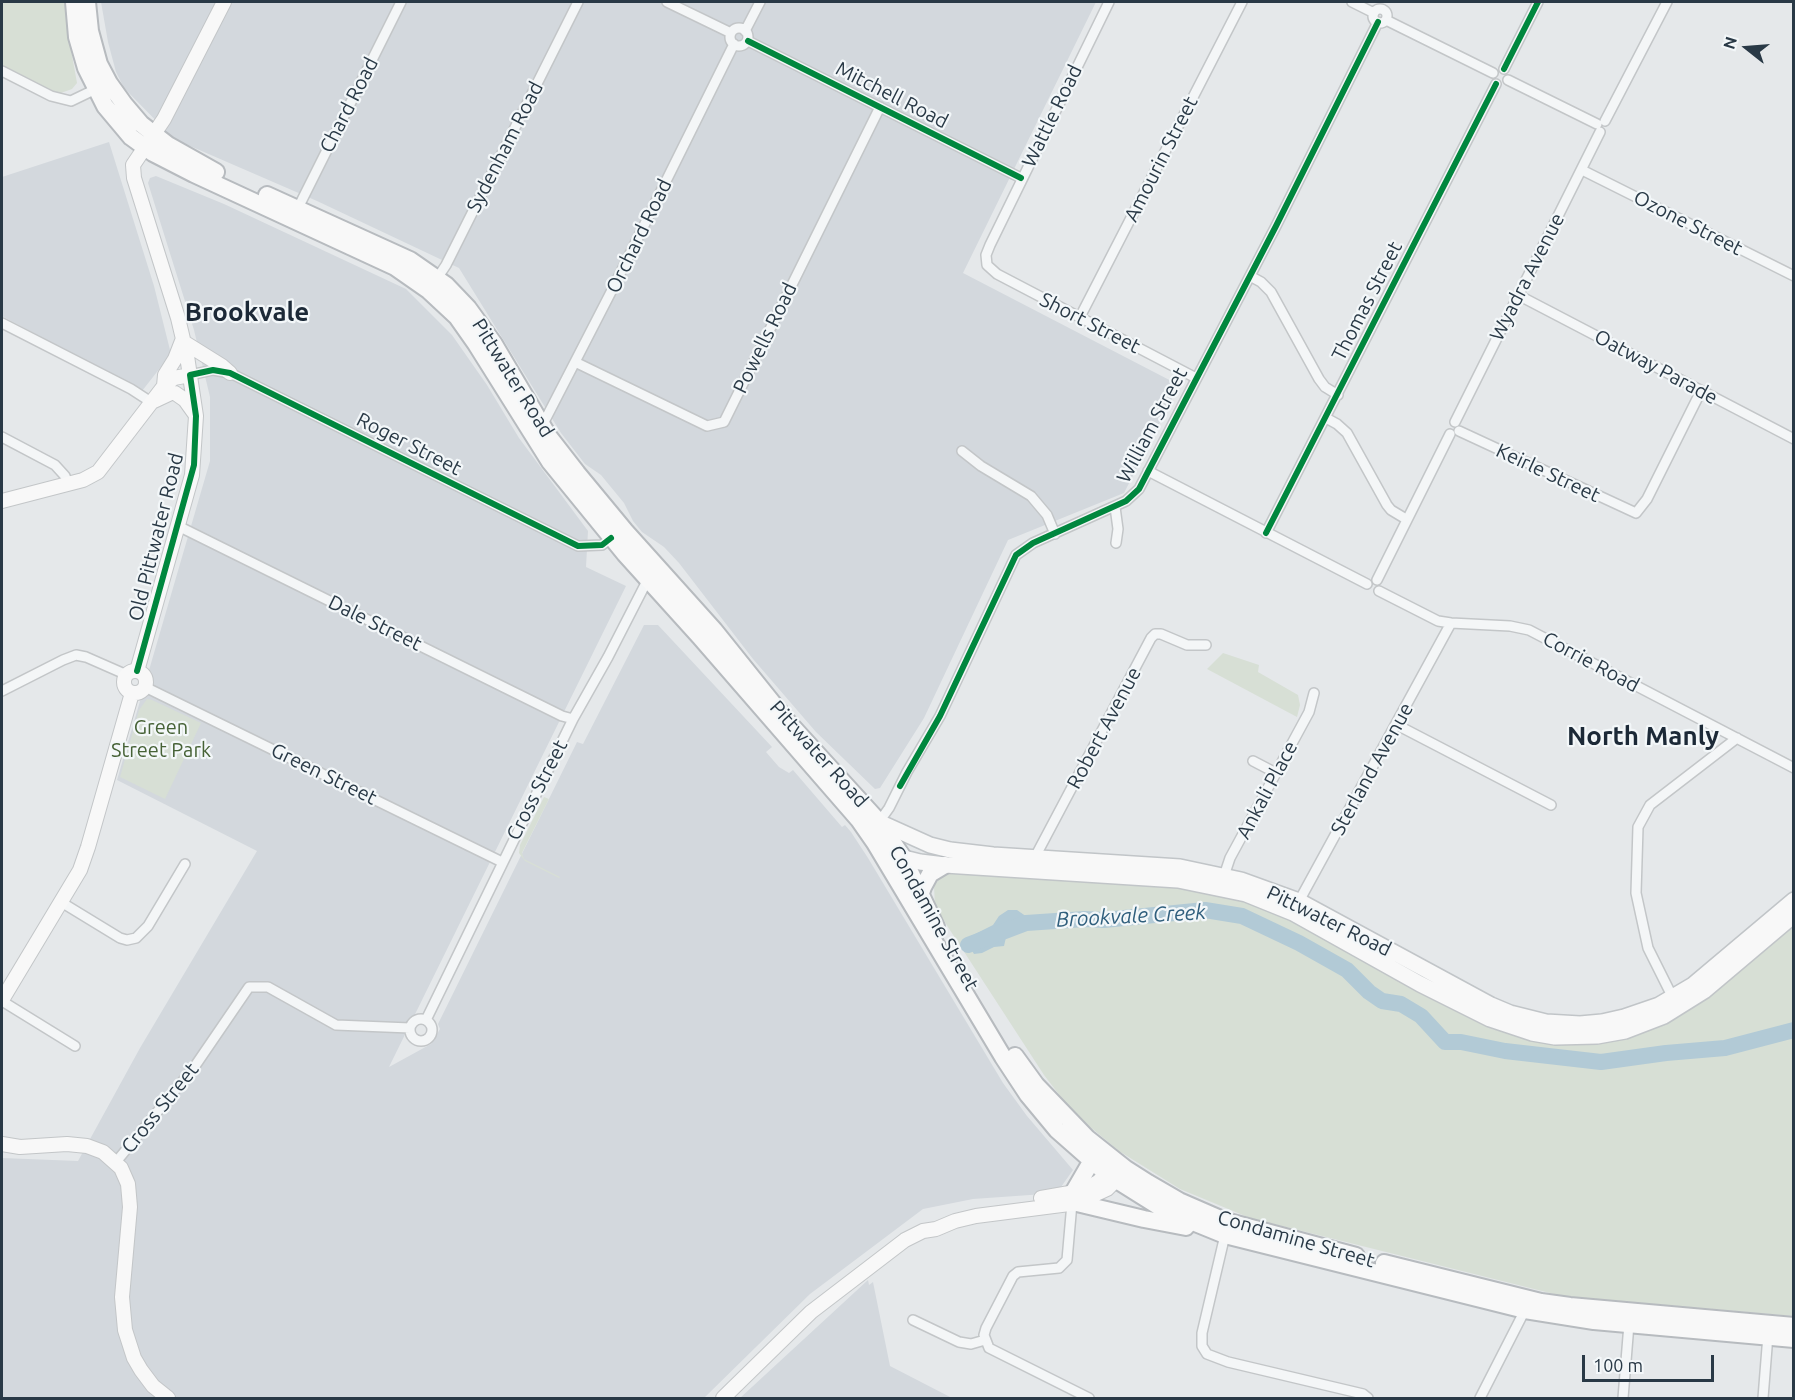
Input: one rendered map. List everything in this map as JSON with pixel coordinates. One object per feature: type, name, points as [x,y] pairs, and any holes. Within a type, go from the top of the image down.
[{"type":"highway","name":"Pittwater Road","points":[[74,2],[80,48],[102,86]]},
{"type":"highway","name":"Pittwater Road","points":[[87,2],[102,86],[113,117],[132,137],[149,141],[401,255],[432,284],[467,330],[534,438],[611,538],[652,572],[714,630],[787,721],[879,822]]},
{"type":"highway","name":"Pittwater Road","points":[[149,141],[194,174],[378,258],[460,299],[479,321],[542,426],[652,572],[859,820],[875,843]]},
{"type":"highway","name":"Condamine Street","points":[[879,822],[904,859],[920,896],[969,983],[1026,1072],[1117,1171],[1166,1211],[1225,1235],[1528,1305],[1600,1310],[1768,1330],[1794,1339]]},
{"type":"highway","name":"Condamine Street","points":[[875,843],[1017,1079],[1050,1122],[1091,1161],[1241,1226],[1528,1305],[1563,1318],[1629,1324],[1768,1330],[1794,1326]]},
{"type":"highway","points":[[920,896],[922,886],[930,874],[945,865]]},
{"type":"highway","points":[[1091,1161],[1074,1200],[1179,1226],[1205,1227]]},
{"type":"main road","name":"Pittwater Road","points":[[879,822],[910,837],[950,850],[1032,864]]},
{"type":"main road","name":"Pittwater Road","points":[[875,843],[904,859],[945,865],[1180,867],[1268,902],[1296,907],[1468,1009],[1532,1033],[1555,1037],[1597,1036],[1635,1028],[1664,1016],[1708,973],[1794,900]]},
{"type":"main road","name":"Pittwater Road","points":[[1676,1002],[1704,991],[1794,915]]},
{"type":"street","name":"Old Pittwater Road","points":[[132,673],[178,526],[194,465],[196,416],[190,375],[170,291],[134,178],[134,165],[164,119],[224,2]]},
{"type":"street","name":"Chard Road","points":[[298,208],[401,2]]},
{"type":"street","name":"Sydenham Road","points":[[432,284],[446,265],[578,2]]},
{"type":"street","points":[[667,2],[731,33]]},
{"type":"street","points":[[745,30],[760,2]]},
{"type":"street","name":"Wattle Road","points":[[987,265],[987,250],[1109,2]]},
{"type":"street","name":"Amourin Street","points":[[1080,316],[1242,2]]},
{"type":"street","points":[[1352,2],[1381,8],[1374,18],[1493,73]]},
{"type":"street","points":[[1504,69],[1538,2]]},
{"type":"street","name":"Wyadra Avenue","points":[[1372,582],[1455,429],[1518,294],[1582,170],[1601,126],[1667,2]]},
{"type":"street","name":"William Street","points":[[879,822],[940,716],[1012,561],[1021,550],[1115,507],[1136,494],[1382,21]]},
{"type":"street","points":[[738,28],[745,30],[748,41],[741,46],[734,45],[730,39],[731,33],[738,28]]},
{"type":"street","name":"Mitchell Road","points":[[748,41],[1021,178]]},
{"type":"street","name":"Orchard Road","points":[[542,426],[734,45]]},
{"type":"street","points":[[1504,69],[1496,69],[1492,78],[1496,84],[1501,85],[1508,81]]},
{"type":"street","points":[[1504,69],[1509,75],[1508,81]]},
{"type":"street","points":[[2,71],[51,96],[71,101],[102,86]]},
{"type":"street","points":[[1508,81],[1601,126]]},
{"type":"street","name":"Thomas Street","points":[[1266,533],[1496,84]]},
{"type":"street","name":"Powells Road","points":[[575,362],[707,426],[724,422],[880,107]]},
{"type":"street","name":"Ozone Street","points":[[1582,170],[1794,276]]},
{"type":"street","name":"Short Street","points":[[987,265],[997,274],[1196,378]]},
{"type":"street","points":[[1250,276],[1261,282],[1271,292],[1319,379],[1325,387],[1338,395]]},
{"type":"street","name":"Oatway Parade","points":[[1518,294],[1794,439]]},
{"type":"street","points":[[2,323],[131,389],[151,402]]},
{"type":"street","points":[[164,386],[165,375],[182,340],[230,373]]},
{"type":"street","name":"Roger Street","points":[[190,375],[213,370],[230,373],[572,544],[583,547],[602,545],[611,538]]},
{"type":"street","points":[[2,501],[90,477],[105,465],[164,386],[174,378],[190,375]]},
{"type":"street","name":"Keirle Street","points":[[1455,429],[1636,513],[1647,499],[1701,391]]},
{"type":"street","points":[[151,402],[175,393],[185,400],[196,416]]},
{"type":"street","points":[[1326,418],[1347,433],[1387,505],[1406,519]]},
{"type":"street","points":[[2,437],[55,465],[65,476],[68,484]]},
{"type":"street","points":[[962,451],[981,466],[1031,496],[1047,514],[1054,534]]},
{"type":"street","points":[[1148,471],[1266,533],[1372,582]]},
{"type":"street","points":[[1115,507],[1118,529],[1116,543]]},
{"type":"street","name":"Dale Street","points":[[178,526],[562,716],[573,719]]},
{"type":"street","name":"Cross Street","points":[[426,1020],[573,719],[652,572]]},
{"type":"street","name":"Corrie Road","points":[[1372,582],[1380,584],[1379,591],[1435,620],[1509,626],[1529,630],[1794,768]]},
{"type":"street","name":"Sterland Avenue","points":[[1296,907],[1397,725],[1450,623]]},
{"type":"street","name":"Robert Avenue","points":[[1032,864],[1151,638],[1155,634],[1161,634],[1186,645],[1206,645]]},
{"type":"street","points":[[2,691],[76,655],[145,677],[80,870],[2,1000],[75,1046]]},
{"type":"street","points":[[132,673],[125,686],[139,690]]},
{"type":"street","name":"Green Street","points":[[139,690],[502,862]]},
{"type":"street","name":"Ankali Place","points":[[1222,882],[1230,858],[1309,712],[1314,693]]},
{"type":"street","points":[[1397,725],[1551,805]]},
{"type":"street","points":[[1676,1002],[1648,948],[1636,893],[1638,827],[1650,805],[1737,738]]},
{"type":"street","points":[[1253,761],[1276,773]]},
{"type":"street","points":[[61,902],[120,938],[127,940],[136,938],[148,926],[185,864]]},
{"type":"street","name":"Cross Street","points":[[116,1162],[195,1066],[249,987],[268,987],[336,1025],[410,1028]]},
{"type":"street","points":[[415,1020],[426,1020],[432,1027],[427,1040],[414,1039],[410,1028],[415,1020]]},
{"type":"street","points":[[2,1144],[20,1147],[67,1144],[87,1146],[103,1152],[116,1162],[125,1176],[130,1195],[122,1297],[125,1330],[134,1358],[141,1370],[153,1386],[168,1398]]},
{"type":"street","points":[[723,1398],[829,1297],[905,1240],[923,1231],[931,1222],[975,1207],[1074,1200],[1095,1196],[1117,1171]]},
{"type":"street","points":[[1074,1200],[1067,1260],[1059,1268],[1018,1272],[1013,1276],[986,1328],[985,1340],[990,1348],[1089,1398]]},
{"type":"street","points":[[1225,1235],[1202,1333],[1202,1346],[1207,1354],[1228,1362],[1363,1394],[1368,1398]]},
{"type":"street","points":[[1480,1398],[1528,1305]]},
{"type":"street","points":[[914,1320],[959,1342],[971,1344],[985,1340]]},
{"type":"street","points":[[1623,1398],[1629,1324]]},
{"type":"street","points":[[1763,1398],[1768,1330]]},
{"type":"shaded area","points":[[101,2],[1096,2],[963,273],[1179,385],[1124,493],[1008,540],[924,718],[880,788],[875,789],[816,732],[753,659],[679,563],[664,547],[642,532],[633,521],[624,503],[601,475],[585,464],[561,433],[459,268],[317,201],[174,139],[124,88],[116,72]]},
{"type":"shaded area","points":[[109,142],[154,286],[171,354],[142,391],[2,316],[2,177]]},
{"type":"shaded area","points":[[156,176],[224,204],[406,289],[452,335],[487,385],[519,438],[588,531],[586,567],[626,586],[389,1067],[431,1044],[440,1029],[438,1024],[577,742],[583,744],[644,625],[658,625],[772,747],[766,752],[779,767],[789,773],[793,770],[842,827],[845,825],[851,832],[1003,1083],[1027,1116],[1073,1170],[1061,1187],[1044,1194],[973,1199],[923,1209],[810,1294],[704,1398],[2,1398],[2,1158],[78,1161],[140,1048],[257,851],[117,780],[210,461],[210,397],[194,330],[148,183],[150,178]]},
{"type":"shaded area","points":[[868,1280],[869,1285],[873,1282],[890,1366],[952,1398],[740,1398]]},
{"type":"green space","points":[[2,2],[66,2],[69,39],[77,83],[72,89],[58,94],[2,66]]},
{"type":"green space","points":[[1223,653],[1259,665],[1258,672],[1298,695],[1300,705],[1297,717],[1207,669]]},
{"type":"green space","name":"Green Street Park","points":[[147,699],[201,723],[165,799],[120,777],[139,710]]},
{"type":"green space","points":[[544,797],[549,799],[522,853],[524,859],[559,878],[525,861],[519,853],[520,845]]},
{"type":"green space","points":[[952,872],[1179,885],[1245,898],[1288,915],[1492,1029],[1534,1039],[1577,1044],[1793,920],[1793,1316],[1562,1296],[1250,1218],[1180,1189],[1119,1151],[1089,1126],[1064,1101],[1044,1075],[935,907],[934,886],[941,876]]},
{"type":"water","points":[[1008,910],[1017,910],[1027,917],[1031,926],[1007,933],[1004,946],[974,954],[965,939],[993,925],[999,916]]},
{"type":"waterway","name":"Brookvale Creek","points":[[968,945],[1026,923],[1104,920],[1205,910],[1242,916],[1299,943],[1347,970],[1369,992],[1382,1001],[1401,1004],[1421,1016],[1445,1042],[1461,1042],[1505,1051],[1601,1062],[1725,1048],[1794,1030]]},
{"type":"cycle path","points":[[1504,69],[1538,2]]},
{"type":"cycle path","points":[[900,786],[940,716],[1016,555],[1033,543],[1126,501],[1139,489],[1276,226],[1378,22]]},
{"type":"cycle path","points":[[748,41],[1021,178]]},
{"type":"cycle path","points":[[1266,533],[1496,84]]},
{"type":"cycle path","points":[[137,671],[194,465],[196,416],[190,375],[213,370],[230,373],[578,546],[602,545],[611,538]]},
{"type":"district","name":"Brookvale","points":[[247,312]]},
{"type":"district","name":"North Manly","points":[[1643,736]]}]
